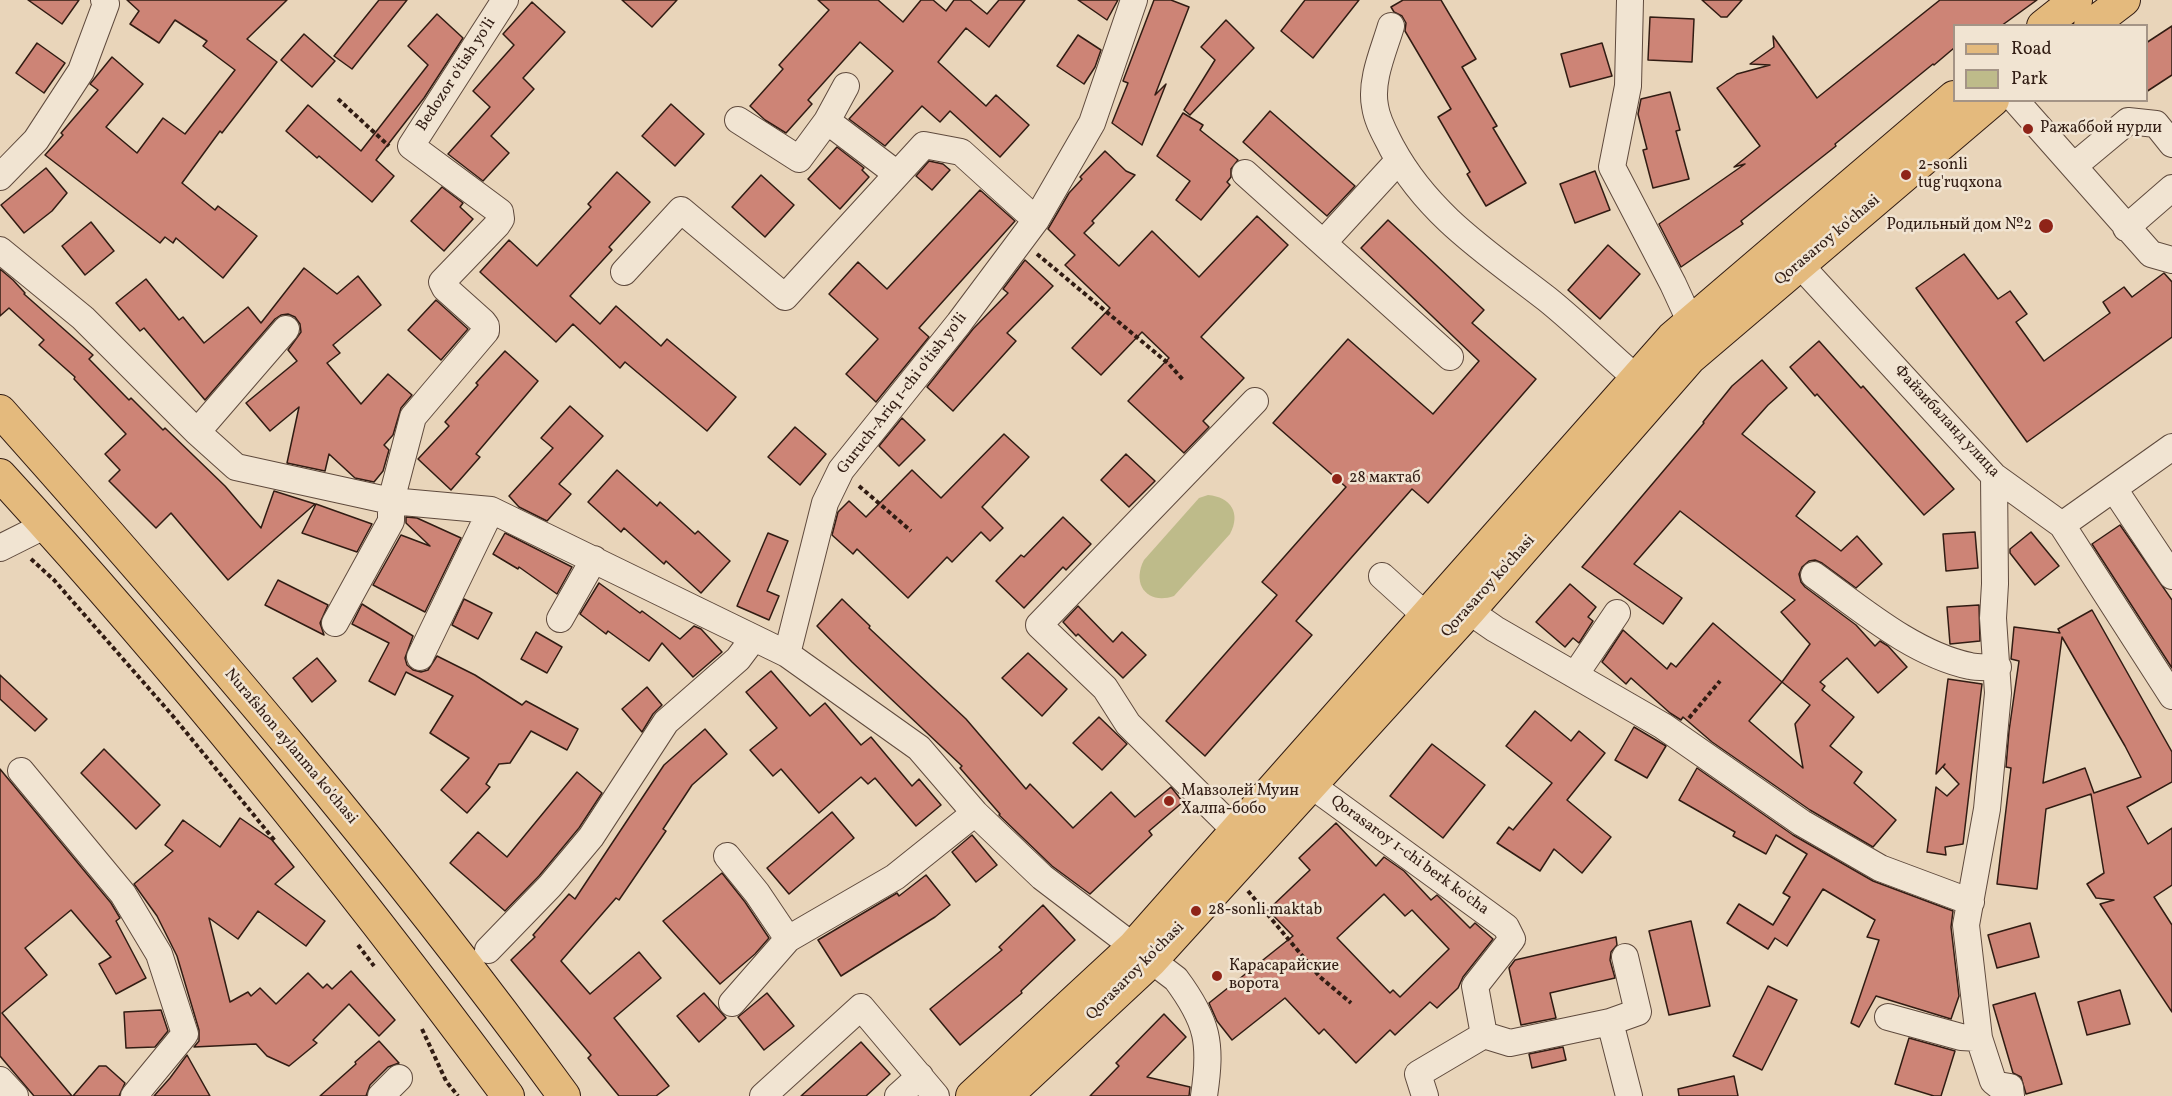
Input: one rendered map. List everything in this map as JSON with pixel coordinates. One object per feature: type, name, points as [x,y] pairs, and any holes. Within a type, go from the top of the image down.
[{"type":"main road","points":[[2046,24],[2076,0]]},
{"type":"main road","points":[[2093,24],[2124,0]]},
{"type":"main road","name":"Qorasaroy ko'chasi","points":[[1006,1096],[1142,954],[1235,830],[1672,338],[1953,99]]},
{"type":"main road","name":"Qorasaroy ko'chasi","points":[[972,1096],[1142,954],[1231,872],[1469,611],[1690,358],[1991,102]]},
{"type":"main road","name":"Nurafshon aylanma ko'chasi","points":[[0,411],[221,664],[371,845],[564,1096]]},
{"type":"main road","points":[[0,475],[189,691],[338,872],[508,1096]]},
{"type":"main road","points":[[189,691],[202,692],[214,687],[221,677],[221,664]]},
{"type":"main road","points":[[338,872],[336,856],[344,846],[357,842],[371,845]]},
{"type":"street","points":[[0,177],[36,140],[81,71],[106,4],[104,0]]},
{"type":"street","name":"Bedozor o'tish yo'li","points":[[392,501],[412,417],[486,331],[483,322],[445,288],[442,282],[501,219],[500,212],[411,146],[505,0]]},
{"type":"street","name":"Guruch-Ariq 1-chi o'tish yo'li","points":[[787,654],[825,503],[841,470],[959,323],[1036,220],[1092,123],[1134,0]]},
{"type":"street","points":[[1630,0],[1628,86],[1612,166],[1690,321]]},
{"type":"street","points":[[1391,26],[1374,84],[1374,104],[1380,125],[1416,186],[1459,232],[1548,300],[1636,378]]},
{"type":"street","points":[[738,120],[800,159],[827,121],[846,86]]},
{"type":"street","points":[[2017,102],[2151,254],[2172,260]]},
{"type":"street","points":[[827,121],[897,174]]},
{"type":"street","points":[[2074,166],[2128,121],[2156,124],[2172,144]]},
{"type":"street","points":[[624,272],[681,210],[785,297],[924,145],[961,152],[1036,220]]},
{"type":"street","points":[[1323,243],[1399,160]]},
{"type":"street","points":[[1245,173],[1449,357]]},
{"type":"street","points":[[2126,228],[2172,188]]},
{"type":"street","points":[[0,250],[83,318],[197,432],[236,466],[392,501],[491,510],[787,654],[919,748],[975,813],[1042,877],[1176,979],[1204,1024],[1209,1066],[1204,1096]]},
{"type":"street","name":"Файзибаланд улица","points":[[1800,264],[1994,476],[2062,525],[2172,696]]},
{"type":"street","points":[[197,432],[286,329]]},
{"type":"street","points":[[1235,830],[1128,724],[1105,688],[1039,625],[1255,401]]},
{"type":"street","points":[[2062,525],[2171,451]]},
{"type":"street","points":[[1994,476],[1993,618],[1998,693],[1986,809],[1966,926],[1979,1038],[1994,1081],[1998,1085],[2010,1087],[2011,1096]]},
{"type":"street","points":[[2114,489],[2172,576]]},
{"type":"street","points":[[335,623],[391,521],[392,501]]},
{"type":"street","points":[[420,657],[491,510]]},
{"type":"street","points":[[7,546],[46,525]]},
{"type":"street","points":[[560,619],[594,559]]},
{"type":"street","points":[[1814,575],[1888,628],[1926,651],[1971,667],[1998,667]]},
{"type":"street","points":[[1382,576],[1425,615]]},
{"type":"street","points":[[1469,611],[1495,629],[1675,735],[1802,823],[1880,868],[1971,902]]},
{"type":"street","points":[[1575,675],[1617,613]]},
{"type":"street","points":[[488,950],[550,886],[591,837],[666,722],[738,659],[753,639]]},
{"type":"street","points":[[21,771],[123,894],[159,954],[185,1034],[134,1096]]},
{"type":"street","name":"Qorasaroy 1-chi berk ko'cha","points":[[1311,785],[1506,927],[1512,939],[1475,986],[1484,1035]]},
{"type":"street","points":[[732,1003],[788,939],[895,877],[975,813]]},
{"type":"street","points":[[727,856],[757,893],[788,939]]},
{"type":"street","points":[[1425,1096],[1418,1074],[1484,1035],[1510,1043],[1610,1022],[1638,1012],[1625,957]]},
{"type":"street","points":[[763,1096],[861,1007],[936,1096]]},
{"type":"street","points":[[1888,1017],[1961,1037],[1979,1038]]},
{"type":"street","points":[[1610,1022],[1629,1096]]},
{"type":"street","points":[[898,1096],[920,1076]]},
{"type":"street","points":[[381,1096],[399,1078]]},
{"type":"street","points":[[0,1080],[15,1096]]},
{"type":"path","points":[[338,99],[398,154],[411,146]]},
{"type":"path","points":[[1021,240],[1169,364],[1184,381]]},
{"type":"path","points":[[841,470],[911,531]]},
{"type":"path","points":[[7,546],[54,580],[172,715],[283,850]]},
{"type":"path","points":[[1675,735],[1720,681]]},
{"type":"path","points":[[1231,872],[1320,977],[1351,1003]]},
{"type":"path","points":[[354,940],[375,967]]},
{"type":"path","points":[[416,1021],[423,1030],[446,1081],[458,1096]]},
{"type":"green space","points":[[1208,495],[1223,499],[1232,507],[1234,519],[1230,534],[1174,596],[1157,598],[1150,595],[1141,585],[1140,569],[1144,560],[1199,498]]},
{"type":"building","points":[[28,0],[79,0],[62,24]]},
{"type":"building","points":[[127,0],[287,0],[247,39],[277,62],[222,133],[220,131],[182,183],[215,210],[218,206],[257,236],[223,278],[176,238],[173,243],[165,237],[160,243],[45,155],[98,90],[90,84],[112,57],[143,84],[106,127],[137,153],[163,118],[185,134],[235,70],[203,46],[207,41],[175,20],[159,43],[130,24],[139,11]]},
{"type":"building","points":[[379,0],[407,0],[352,69],[334,56]]},
{"type":"building","points":[[622,0],[677,0],[652,27]]},
{"type":"building","points":[[818,0],[878,0],[903,22],[921,0],[933,0],[946,11],[954,0],[970,0],[987,14],[999,0],[1025,0],[989,47],[966,28],[938,62],[986,106],[996,95],[1029,125],[1000,157],[950,111],[940,122],[922,106],[885,146],[849,119],[893,71],[860,42],[808,100],[812,104],[786,133],[765,120],[750,106],[783,69],[779,65],[829,10]]},
{"type":"building","points":[[1078,0],[1118,0],[1107,20]]},
{"type":"building","points":[[1154,0],[1171,0],[1189,7],[1155,95],[1166,84],[1142,145],[1112,123],[1128,83],[1123,81]]},
{"type":"building","points":[[1305,0],[1359,0],[1313,58],[1281,31]]},
{"type":"building","points":[[1403,0],[1441,0],[1476,59],[1462,67],[1497,126],[1493,128],[1526,183],[1486,206],[1467,174],[1470,172],[1438,117],[1451,109],[1405,31],[1406,23],[1402,16],[1394,12],[1391,7]]},
{"type":"building","points":[[1702,0],[1742,0],[1727,17],[1721,17]]},
{"type":"building","points":[[1940,0],[2037,0],[2004,24],[1953,24],[1953,49],[1741,221],[1743,224],[1681,267],[1659,224],[1745,164],[1734,167],[1760,146],[1717,88],[1737,74],[1770,65],[1750,64],[1774,47],[1773,36],[1817,98]]},
{"type":"building","points":[[532,2],[565,32],[523,78],[534,89],[491,136],[509,153],[483,181],[448,154],[490,107],[473,91],[514,45],[503,34]]},
{"type":"building","points":[[437,14],[463,38],[424,98],[376,160],[394,176],[372,202],[286,131],[308,105],[361,151],[428,65],[408,46]]},
{"type":"building","points":[[1650,17],[1694,19],[1692,62],[1648,60]]},
{"type":"building","points":[[1226,20],[1254,48],[1190,115],[1184,110],[1215,60],[1201,47]]},
{"type":"building","points":[[2172,26],[2172,75],[2148,91],[2148,42]]},
{"type":"building","points":[[304,34],[335,61],[312,87],[281,60]]},
{"type":"building","points":[[1078,35],[1101,50],[1095,67],[1084,84],[1057,66]]},
{"type":"building","points":[[37,43],[65,63],[44,93],[16,73]]},
{"type":"building","points":[[1602,43],[1612,76],[1570,87],[1561,54]]},
{"type":"building","points":[[1670,92],[1680,130],[1676,131],[1689,179],[1653,188],[1643,150],[1647,149],[1638,114],[1641,99]]},
{"type":"building","points":[[671,104],[704,134],[675,166],[642,136]]},
{"type":"building","points":[[1270,111],[1355,186],[1327,216],[1243,142]]},
{"type":"building","points":[[1183,113],[1203,125],[1200,130],[1238,160],[1231,169],[1231,177],[1227,182],[1230,185],[1201,220],[1176,200],[1190,181],[1157,156]]},
{"type":"building","points":[[837,147],[864,168],[862,170],[869,177],[840,209],[808,179]]},
{"type":"building","points":[[1105,151],[1126,171],[1135,175],[1092,221],[1094,223],[1084,233],[1119,266],[1152,231],[1199,277],[1257,216],[1288,245],[1201,337],[1244,378],[1203,421],[1209,427],[1184,453],[1128,401],[1169,358],[1142,332],[1101,375],[1072,348],[1110,308],[1065,265],[1075,255],[1048,229],[1069,193],[1082,179],[1080,177]]},
{"type":"building","points":[[929,161],[943,164],[950,170],[932,190],[916,176]]},
{"type":"building","points":[[46,168],[67,193],[52,211],[24,233],[1,205]]},
{"type":"building","points":[[1595,171],[1610,210],[1575,223],[1560,184]]},
{"type":"building","points":[[617,172],[650,202],[609,247],[612,250],[570,296],[600,324],[616,306],[661,346],[667,339],[736,397],[707,431],[625,362],[620,368],[573,324],[556,342],[480,272],[509,240],[537,266],[591,207],[588,204]]},
{"type":"building","points":[[761,175],[794,205],[765,237],[732,207]]},
{"type":"building","points":[[442,187],[463,203],[460,207],[473,219],[444,251],[411,221]]},
{"type":"building","points":[[980,190],[1015,221],[919,328],[929,337],[876,402],[846,374],[878,339],[829,294],[858,262],[887,289]]},
{"type":"building","points":[[1388,220],[1484,310],[1472,323],[1536,379],[1428,503],[1412,489],[1351,558],[1296,621],[1312,635],[1205,756],[1166,721],[1277,595],[1262,582],[1346,487],[1273,423],[1348,339],[1433,414],[1479,361],[1361,248]]},
{"type":"building","points":[[91,222],[114,251],[85,275],[62,246]]},
{"type":"building","points":[[1608,245],[1640,274],[1600,319],[1568,290]]},
{"type":"building","points":[[1964,254],[1998,299],[2010,291],[2027,314],[2016,322],[2044,361],[2110,313],[2103,302],[2124,287],[2132,297],[2164,273],[2172,282],[2172,337],[2027,442],[1916,288]]},
{"type":"building","points":[[1025,260],[1053,286],[1007,333],[1016,341],[953,411],[927,387],[973,329],[1008,293],[1003,289]]},
{"type":"building","points":[[304,268],[337,294],[358,276],[381,305],[333,345],[340,353],[327,363],[361,404],[388,374],[412,395],[401,408],[393,435],[384,445],[389,450],[383,471],[374,482],[355,478],[329,454],[325,471],[287,463],[299,407],[270,431],[246,403],[297,361],[288,350],[301,332],[300,324],[295,317],[288,314],[275,319],[205,400],[144,328],[140,331],[116,303],[146,279],[179,320],[183,317],[204,343],[248,307],[261,323]]},
{"type":"building","points":[[0,269],[24,294],[93,355],[89,359],[129,400],[131,398],[163,430],[165,428],[225,486],[261,528],[274,491],[315,504],[228,580],[171,513],[156,528],[109,481],[120,470],[105,454],[126,434],[74,379],[75,377],[39,345],[44,340],[9,308],[0,316]]},
{"type":"building","points":[[436,300],[468,329],[441,360],[408,330]]},
{"type":"building","points":[[1819,341],[1861,388],[1863,386],[1954,489],[1924,515],[1817,394],[1815,396],[1790,367]]},
{"type":"building","points":[[505,351],[538,381],[476,454],[480,457],[451,490],[418,459],[449,426],[445,422]]},
{"type":"building","points":[[1762,360],[1787,388],[1742,434],[1815,492],[1796,516],[1841,551],[1857,536],[1882,564],[1856,588],[1815,560],[1809,561],[1802,567],[1799,574],[1805,587],[1856,625],[1875,646],[1880,641],[1888,646],[1907,667],[1878,693],[1847,658],[1820,682],[1825,686],[1822,690],[1854,717],[1830,746],[1862,772],[1854,783],[1896,820],[1873,847],[1810,810],[1712,742],[1683,717],[1681,720],[1670,713],[1631,678],[1626,684],[1602,662],[1623,630],[1667,669],[1671,663],[1676,667],[1713,623],[1782,682],[1810,644],[1781,612],[1795,600],[1680,511],[1634,564],[1682,598],[1663,624],[1582,567],[1704,423],[1732,386]],"holes":[[[1782,682],[1810,705],[1795,724],[1803,768],[1749,721]]]},
{"type":"building","points":[[570,406],[603,436],[559,484],[571,494],[547,521],[519,507],[509,496],[553,448],[541,438]]},
{"type":"building","points":[[902,418],[925,440],[899,466],[879,446]]},
{"type":"building","points":[[795,427],[826,454],[800,485],[768,457]]},
{"type":"building","points":[[1004,434],[1029,457],[982,507],[1003,528],[990,541],[981,532],[952,562],[947,557],[908,598],[857,549],[853,554],[832,535],[838,512],[849,501],[866,517],[912,470],[941,498]]},
{"type":"building","points":[[1126,454],[1155,481],[1129,507],[1101,480]]},
{"type":"building","points":[[617,470],[657,506],[660,502],[695,534],[698,531],[730,561],[701,593],[666,561],[664,564],[624,528],[621,532],[588,502]]},
{"type":"building","points":[[316,504],[372,524],[357,552],[302,533]]},
{"type":"building","points":[[406,517],[417,518],[461,538],[425,612],[373,585],[401,535],[430,546],[406,523]]},
{"type":"building","points":[[1063,517],[1091,544],[1066,570],[1063,567],[1024,608],[996,581],[1021,555],[1024,557]]},
{"type":"building","points":[[2120,525],[2172,600],[2172,668],[2092,544]]},
{"type":"building","points":[[1975,532],[1978,568],[1946,571],[1943,534]]},
{"type":"building","points":[[2031,532],[2059,566],[2035,585],[2010,553],[2010,549]]},
{"type":"building","points":[[505,533],[572,567],[557,594],[519,567],[518,569],[493,554]]},
{"type":"building","points":[[768,533],[788,541],[767,591],[779,596],[769,620],[737,606]]},
{"type":"building","points":[[278,580],[328,605],[320,623],[324,635],[265,605]]},
{"type":"building","points":[[599,583],[680,639],[694,626],[701,629],[722,652],[693,677],[662,643],[649,661],[608,631],[606,634],[580,614]]},
{"type":"building","points":[[1570,584],[1596,607],[1588,617],[1593,621],[1579,643],[1573,638],[1565,647],[1536,622]]},
{"type":"building","points":[[464,599],[492,613],[478,639],[452,625]]},
{"type":"building","points":[[842,599],[870,626],[869,628],[966,719],[1026,789],[1030,784],[1073,828],[1111,792],[1135,817],[1171,787],[1183,802],[1149,831],[1152,835],[1090,894],[1052,866],[999,815],[960,768],[962,766],[817,626]]},
{"type":"building","points":[[362,604],[413,636],[405,658],[407,665],[413,670],[421,672],[428,670],[437,656],[475,675],[522,705],[526,701],[578,729],[567,750],[531,731],[510,763],[499,764],[486,784],[490,787],[467,813],[441,790],[469,758],[430,733],[453,696],[406,672],[395,695],[369,681],[389,643],[352,624]]},
{"type":"building","points":[[1979,605],[1980,641],[1950,644],[1947,607]]},
{"type":"building","points":[[1078,606],[1113,642],[1122,632],[1146,655],[1123,678],[1063,622]]},
{"type":"building","points":[[2092,610],[2172,752],[2172,782],[2127,807],[2148,844],[2172,828],[2172,885],[2154,897],[2172,925],[2172,1012],[2100,904],[2114,900],[2096,898],[2087,884],[2104,873],[2091,794],[2046,809],[2037,889],[1997,884],[2011,768],[2006,767],[2009,731],[2019,661],[2011,659],[2014,627],[2060,633],[2058,629]],"holes":[[[2062,637],[2141,777],[2094,793],[2085,768],[2043,783]]]},
{"type":"building","points":[[536,632],[562,647],[547,673],[521,659]]},
{"type":"building","points":[[1028,653],[1067,689],[1042,716],[1002,678]]},
{"type":"building","points":[[317,658],[336,681],[312,702],[293,678]]},
{"type":"building","points":[[771,671],[810,716],[825,703],[861,745],[871,737],[912,786],[919,779],[941,805],[916,826],[875,778],[868,784],[861,777],[819,813],[781,769],[773,776],[750,750],[777,728],[746,692]]},
{"type":"building","points":[[0,675],[47,719],[35,731],[0,699]]},
{"type":"building","points":[[1948,679],[1982,684],[1963,844],[1945,847],[1946,855],[1927,852],[1936,787],[1947,796],[1959,784],[1943,767],[1945,764],[1936,774]]},
{"type":"building","points":[[647,687],[662,705],[653,714],[642,732],[622,709]]},
{"type":"building","points":[[1535,711],[1571,741],[1579,731],[1605,753],[1567,800],[1611,837],[1582,873],[1554,849],[1540,871],[1497,843],[1509,827],[1513,830],[1552,783],[1506,746]]},
{"type":"building","points":[[1099,717],[1127,744],[1102,770],[1073,743]]},
{"type":"building","points":[[1634,727],[1666,746],[1647,778],[1615,760]]},
{"type":"building","points":[[705,729],[727,754],[692,785],[663,829],[666,831],[619,900],[616,898],[561,961],[590,994],[639,952],[661,978],[614,1018],[669,1086],[656,1096],[619,1096],[588,1058],[591,1055],[511,960],[535,937],[533,935],[569,894],[575,899],[664,765]]},
{"type":"building","points":[[1432,744],[1485,785],[1443,838],[1390,796]]},
{"type":"building","points":[[104,749],[160,805],[136,829],[81,773]]},
{"type":"building","points":[[1697,768],[1793,835],[1873,881],[1953,911],[1951,927],[1959,996],[1951,1019],[1876,996],[1859,1027],[1851,1023],[1879,940],[1867,937],[1875,920],[1823,889],[1787,946],[1775,938],[1768,949],[1727,923],[1739,904],[1773,925],[1790,897],[1783,893],[1807,854],[1776,835],[1766,854],[1733,836],[1735,832],[1679,800]]},
{"type":"building","points":[[0,769],[111,903],[120,918],[116,921],[146,978],[116,994],[99,964],[111,957],[71,910],[25,948],[47,975],[2,1013],[72,1096],[34,1096],[0,1056]]},
{"type":"building","points":[[577,772],[602,793],[579,828],[539,876],[505,911],[450,863],[478,832],[507,857]]},
{"type":"building","points":[[832,812],[854,838],[789,894],[767,868]]},
{"type":"building","points":[[240,818],[272,840],[294,867],[275,884],[325,921],[306,946],[258,911],[238,939],[209,918],[230,1002],[248,992],[251,996],[260,988],[276,1004],[308,973],[323,988],[327,984],[332,989],[351,971],[395,1020],[379,1036],[349,1004],[313,1040],[317,1043],[289,1066],[267,1056],[256,1044],[194,1047],[199,1041],[199,1030],[177,956],[157,916],[134,884],[173,851],[165,845],[183,820],[220,847]]},
{"type":"building","points":[[1336,823],[1376,866],[1384,857],[1404,871],[1431,900],[1437,895],[1470,928],[1475,923],[1493,939],[1463,977],[1458,988],[1437,1008],[1430,1002],[1395,1035],[1390,1030],[1356,1063],[1324,1029],[1319,1034],[1285,998],[1232,1040],[1217,1021],[1209,1003],[1293,936],[1268,910],[1310,870],[1299,858]],"holes":[[[1384,894],[1405,916],[1412,910],[1449,949],[1400,997],[1393,990],[1390,993],[1337,938]]]},
{"type":"building","points":[[972,835],[997,865],[976,882],[952,852]]},
{"type":"building","points":[[722,873],[769,938],[755,954],[720,984],[663,921]]},
{"type":"building","points":[[926,875],[950,905],[935,917],[841,976],[818,940],[897,893],[899,896]]},
{"type":"building","points":[[1043,905],[1075,940],[1021,991],[1022,993],[960,1045],[930,1009],[1002,950],[999,947]]},
{"type":"building","points":[[1691,921],[1710,1006],[1669,1015],[1649,931]]},
{"type":"building","points":[[2030,923],[2039,957],[1997,968],[1988,935]]},
{"type":"building","points":[[1616,937],[1617,945],[1611,952],[1610,960],[1615,978],[1550,993],[1556,1018],[1521,1025],[1509,968],[1515,960]]},
{"type":"building","points":[[1768,986],[1797,1000],[1762,1070],[1733,1056]]},
{"type":"building","points":[[2120,990],[2130,1024],[2087,1035],[2078,1002]]},
{"type":"building","points":[[704,993],[726,1018],[699,1042],[677,1016]]},
{"type":"building","points":[[767,993],[794,1026],[764,1050],[738,1017]]},
{"type":"building","points":[[2035,993],[2062,1084],[2026,1094],[2021,1077],[2013,1073],[1993,1005]]},
{"type":"building","points":[[161,1010],[168,1031],[155,1047],[126,1048],[124,1012]]},
{"type":"building","points":[[1164,1014],[1186,1037],[1147,1077],[1190,1087],[1189,1096],[1090,1096],[1119,1066],[1116,1063]]},
{"type":"building","points":[[1909,1038],[1955,1051],[1941,1096],[1895,1084]]},
{"type":"building","points":[[379,1041],[399,1063],[388,1067],[370,1085],[366,1096],[320,1096],[356,1064],[355,1062]]},
{"type":"building","points":[[861,1042],[890,1074],[866,1096],[801,1096]]},
{"type":"building","points":[[1563,1047],[1566,1060],[1532,1068],[1529,1054]]},
{"type":"building","points":[[187,1055],[210,1096],[154,1096],[170,1078]]},
{"type":"building","points":[[99,1066],[106,1066],[125,1083],[119,1096],[73,1096]]},
{"type":"building","points":[[1734,1076],[1738,1096],[1679,1096],[1678,1089]]},
{"type":"place","name":"Ражаббой нурли","points":[[2028,129]]},
{"type":"place","name":"2-sonli tug'ruqxona","points":[[1906,175]]},
{"type":"place","name":"Родильный дом №2","points":[[2046,226]]},
{"type":"place","name":"28 мактаб","points":[[1337,479]]},
{"type":"place","name":"Мавзолей Муин Халпа-бобо","points":[[1169,801]]},
{"type":"place","name":"28-sonli maktab","points":[[1196,911]]},
{"type":"place","name":"Карасарайские ворота","points":[[1217,976]]}]
